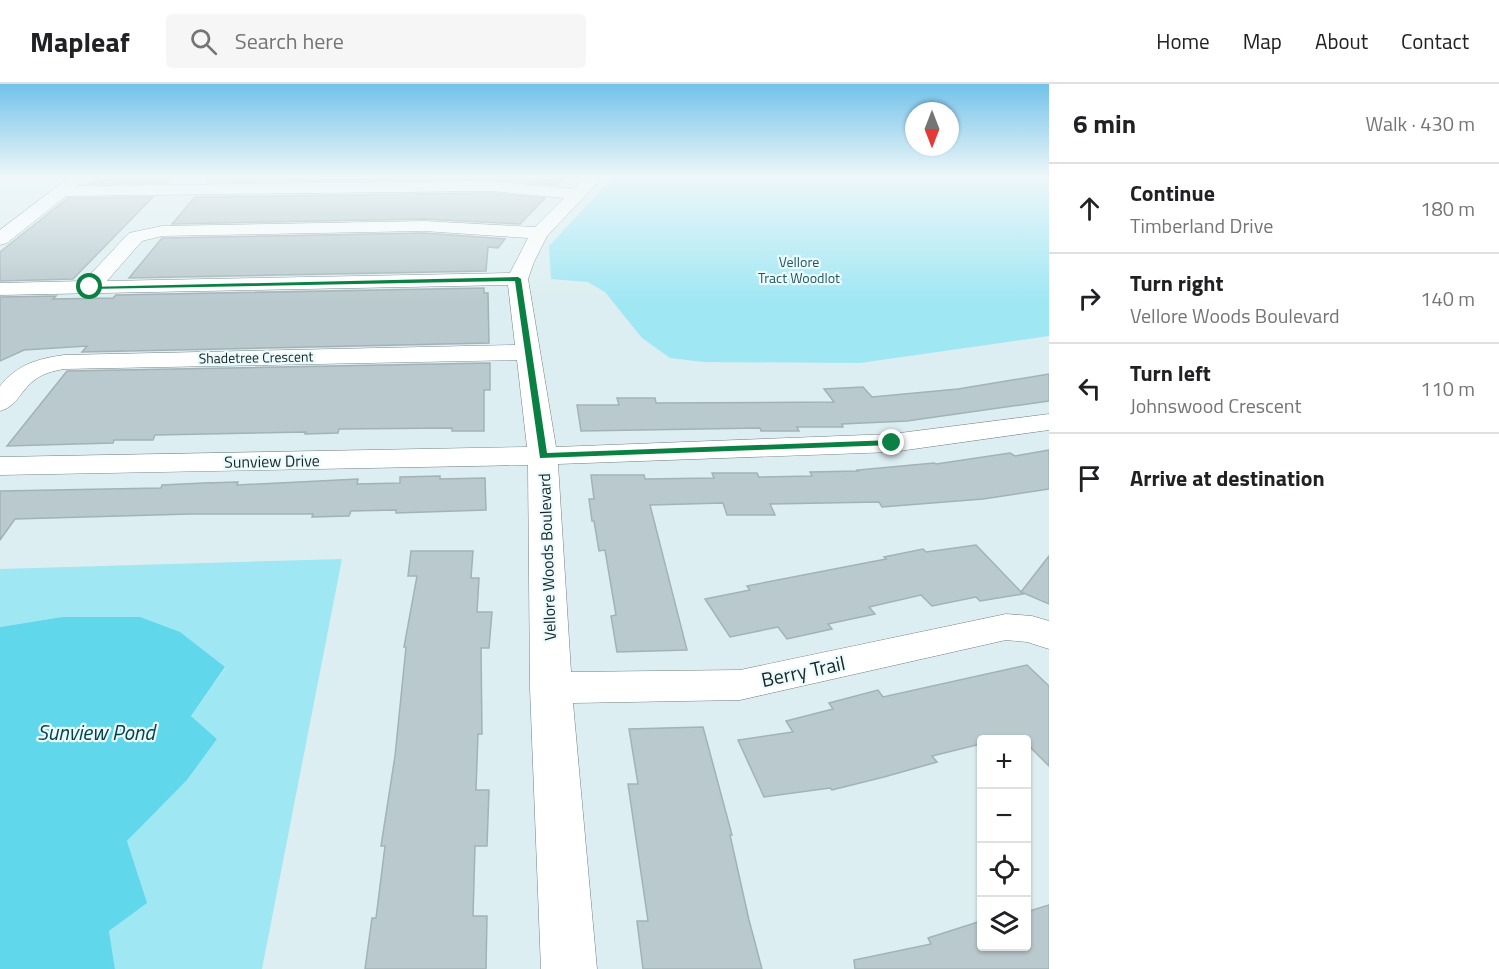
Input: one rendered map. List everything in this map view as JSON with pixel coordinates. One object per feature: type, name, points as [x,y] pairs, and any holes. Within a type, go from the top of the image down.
[{"type":"street","points":[[0,239],[28,217]]},
{"type":"street","name":"Vellore Woods Boulevard","points":[[555,217],[539,233],[523,259],[518,279],[543,456],[551,688],[569,969]]},
{"type":"street","points":[[90,287],[136,237],[162,231],[424,226],[539,233]]},
{"type":"street","points":[[0,289],[518,279]]},
{"type":"street","name":"Shadetree Crescent","points":[[0,403],[15,384],[37,366],[64,362],[527,352]]},
{"type":"street","name":"Sunview Drive","points":[[0,466],[543,456],[892,443],[1045,426]]},
{"type":"street","name":"Berry Trail","points":[[551,688],[740,685],[1006,627],[1032,629],[1049,636]]},
{"type":"green space","name":"Vellore Tract Woodlot","points":[[576,217],[1049,217],[1049,336],[860,363],[704,362],[670,358],[642,338],[605,292],[588,282],[551,279],[549,246]]},
{"type":"green space","points":[[342,559],[262,969],[115,969],[109,931],[146,903],[127,841],[187,780],[217,739],[191,716],[225,668],[62,617],[0,627],[0,569]]},
{"type":"water","name":"Sunview Pond","points":[[62,617],[140,617],[180,632],[225,667],[191,716],[217,739],[187,780],[127,841],[147,903],[109,931],[115,969],[0,969],[0,627]]},
{"type":"building","points":[[44,217],[133,217],[73,279],[0,281],[0,252]]},
{"type":"building","points":[[178,217],[526,217],[520,224],[424,219],[172,224]]},
{"type":"building","points":[[424,233],[505,239],[498,248],[488,247],[486,271],[129,278],[162,238]]},
{"type":"building","points":[[484,288],[484,293],[488,293],[489,343],[82,352],[87,346],[24,350],[0,361],[0,297],[113,298],[116,295]]},
{"type":"building","points":[[490,363],[490,390],[484,390],[484,431],[452,431],[452,428],[339,429],[338,433],[155,435],[153,440],[114,440],[113,443],[7,446],[67,371]]},
{"type":"building","points":[[1049,374],[1049,401],[907,421],[842,424],[843,427],[797,427],[799,431],[761,431],[760,428],[581,431],[577,405],[619,405],[617,398],[655,398],[656,403],[834,402],[824,389],[863,387],[872,397],[958,389]]},
{"type":"building","points":[[1049,450],[1049,489],[983,499],[882,507],[879,502],[770,504],[775,515],[727,515],[723,503],[650,505],[687,650],[617,652],[611,616],[616,615],[605,550],[599,551],[594,521],[592,521],[589,499],[594,499],[591,475],[644,475],[645,479],[714,478],[712,473],[757,473],[759,477],[812,476],[810,472],[858,471],[936,464],[1010,453],[1015,456]]},
{"type":"building","points":[[440,476],[440,479],[485,478],[486,510],[396,513],[396,510],[351,511],[349,516],[312,517],[313,514],[190,514],[15,519],[0,540],[0,491],[161,488],[162,485],[204,483],[238,482],[237,485],[358,479],[357,484],[400,483],[400,477]]},
{"type":"building","points":[[976,545],[1023,594],[980,601],[976,597],[932,606],[921,595],[869,607],[875,614],[828,624],[832,629],[787,639],[778,627],[730,637],[705,599],[750,590],[747,586],[886,559],[884,557],[923,549],[926,552]]},
{"type":"building","points":[[411,551],[473,551],[471,578],[479,578],[477,612],[492,612],[489,648],[481,648],[482,734],[478,734],[476,790],[489,790],[487,846],[475,846],[473,916],[487,916],[486,969],[365,969],[372,918],[376,918],[385,846],[381,846],[395,756],[406,647],[404,647],[417,576],[408,576]]},
{"type":"building","points":[[1049,556],[1049,604],[1021,592]]},
{"type":"building","points":[[1027,665],[1049,686],[1049,766],[1031,748],[1031,735],[977,735],[977,745],[932,756],[937,762],[832,790],[830,788],[764,797],[738,740],[793,732],[786,721],[833,709],[829,703],[878,690],[883,697]]},
{"type":"building","points":[[703,727],[732,835],[730,835],[762,969],[643,969],[637,921],[648,921],[628,784],[638,784],[629,729]]},
{"type":"building","points":[[1049,905],[1049,969],[855,969],[854,960],[931,944],[928,938],[977,922],[977,951],[1031,951],[1031,910]]},
{"type":"route","points":[[90,287],[518,279],[543,456],[892,443]]}]
